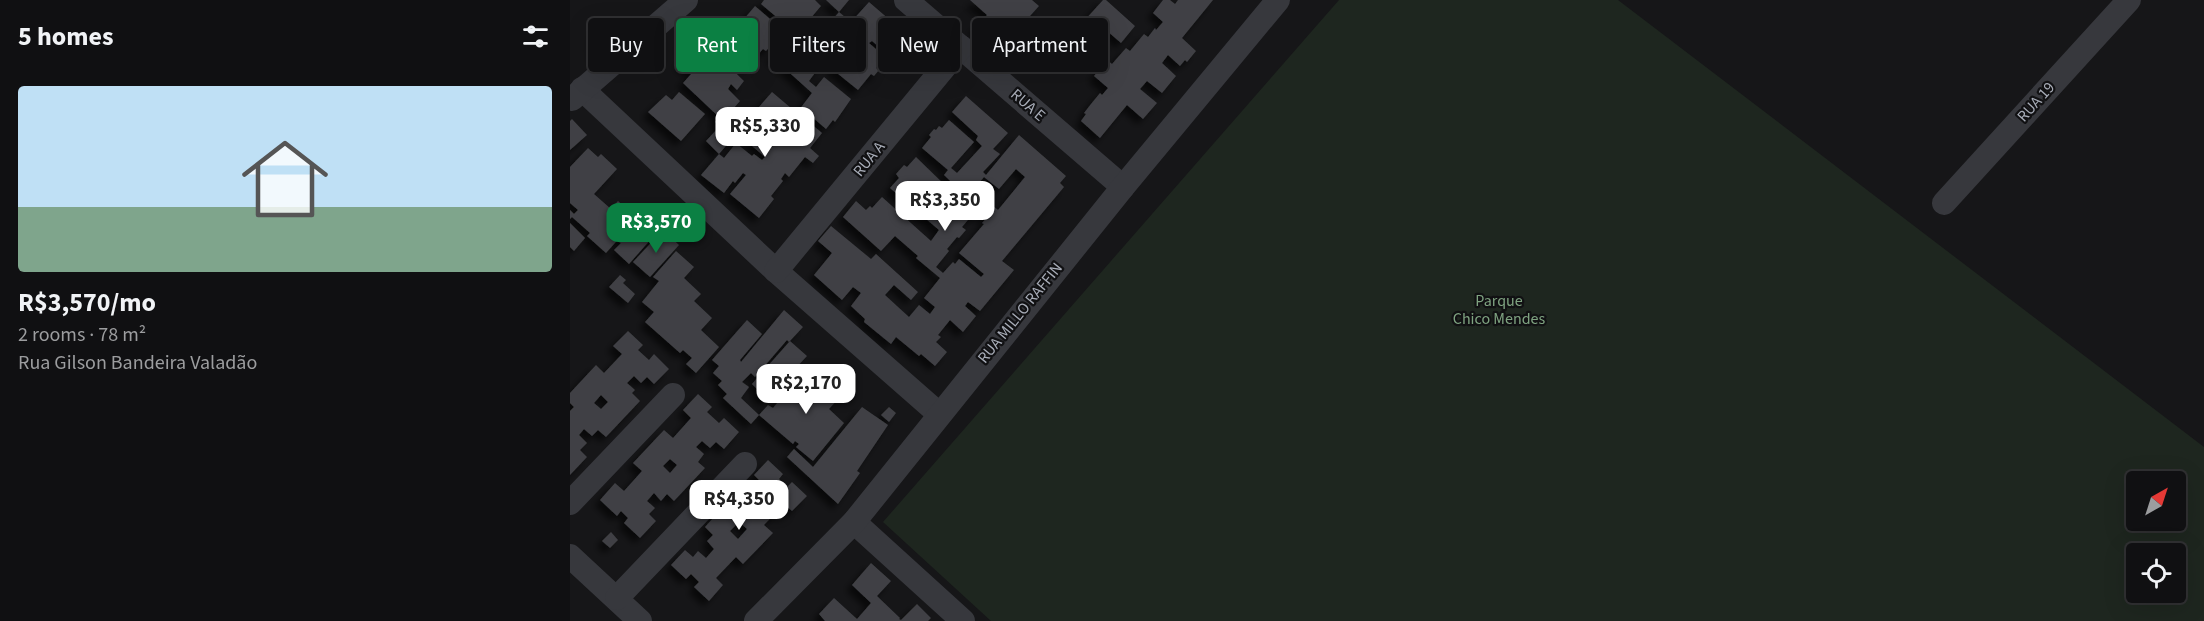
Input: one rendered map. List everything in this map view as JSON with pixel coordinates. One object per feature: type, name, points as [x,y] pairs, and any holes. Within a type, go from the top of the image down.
[{"type":"street","points":[[686,0],[576,95],[939,414]]},
{"type":"street","name":"RUA E","points":[[906,0],[1123,187]]},
{"type":"street","name":"RUA MILLO RAFFIN","points":[[756,621],[854,522],[1123,187],[1278,0]]},
{"type":"street","name":"RUA 19","points":[[1944,203],[2129,0]]},
{"type":"street","name":"RUA A","points":[[776,271],[961,47]]},
{"type":"street","points":[[570,502],[673,395]]},
{"type":"street","points":[[616,598],[745,464]]},
{"type":"street","points":[[854,522],[963,621]]},
{"type":"street","points":[[570,556],[640,621]]},
{"type":"green space","name":"Parque Chico Mendes","points":[[1339,0],[1618,0],[2204,447],[2204,621],[991,621],[883,522]]},
{"type":"building","points":[[764,0],[815,0],[821,6],[811,18],[778,18],[761,4]]},
{"type":"building","points":[[826,0],[849,0],[839,12]]},
{"type":"building","points":[[970,0],[1032,0],[1039,6],[1030,16],[1032,18],[984,18],[987,15]]},
{"type":"building","points":[[1103,0],[1106,0],[1135,26],[1121,43],[1108,32],[1108,18],[1087,18]]},
{"type":"building","points":[[1163,0],[1170,0],[1175,4],[1178,0],[1213,0],[1182,38],[1196,51],[1187,62],[1185,60],[1180,66],[1168,55],[1162,63],[1176,76],[1162,93],[1147,81],[1140,89],[1157,103],[1143,119],[1127,105],[1100,138],[1081,121],[1086,114],[1084,113],[1100,93],[1102,95],[1108,88],[1094,76],[1097,72],[1108,72],[1108,61],[1112,64],[1126,48],[1130,51],[1144,34],[1148,37],[1155,28],[1156,30],[1163,22],[1153,13]]},
{"type":"building","points":[[869,2],[888,18],[878,18],[878,46],[872,41],[869,43],[878,51],[876,68],[878,71],[874,76],[871,74],[858,90],[836,72],[866,72],[866,18],[855,18]]},
{"type":"building","points":[[755,6],[770,19],[770,47],[766,51],[763,49],[758,55],[758,18],[745,18]]},
{"type":"building","points":[[839,12],[846,18],[834,18]]},
{"type":"building","points":[[735,72],[744,81],[737,90],[731,84],[728,89],[740,101],[727,116],[731,119],[726,124],[737,133],[719,154],[706,141],[720,126],[715,122],[719,117],[683,83],[692,73]]},
{"type":"building","points":[[789,72],[816,72],[809,81],[816,87],[824,77],[851,99],[835,122],[833,120],[826,129],[811,116],[809,119],[799,110],[812,93]]},
{"type":"building","points":[[679,92],[705,114],[681,141],[648,112],[666,95],[672,100]]},
{"type":"building","points":[[772,92],[791,108],[773,130],[778,134],[798,113],[822,133],[810,148],[819,156],[813,163],[805,157],[789,177],[785,173],[781,179],[783,181],[771,196],[774,199],[759,218],[730,194],[746,175],[743,173],[735,183],[733,181],[724,193],[701,175],[719,154],[724,158],[736,143],[752,156],[754,154],[762,160],[765,157],[752,146],[768,126],[753,114]]},
{"type":"building","points":[[966,96],[1008,133],[993,149],[1000,154],[983,172],[986,175],[1019,135],[1066,176],[1060,183],[1064,187],[1002,261],[1014,270],[980,311],[968,302],[965,306],[976,316],[963,332],[950,320],[938,335],[941,337],[936,342],[947,352],[935,366],[896,337],[891,344],[864,322],[865,319],[851,306],[861,293],[853,287],[842,300],[814,275],[832,253],[818,241],[831,226],[871,259],[876,254],[918,292],[911,300],[894,285],[885,295],[909,317],[919,305],[930,314],[935,307],[924,298],[940,278],[895,236],[881,251],[843,217],[856,201],[866,210],[870,206],[872,208],[882,197],[931,241],[939,230],[890,188],[899,178],[896,174],[916,157],[953,193],[941,207],[951,216],[967,197],[944,175],[948,170],[922,148],[934,129],[936,130],[939,126],[942,128],[949,120],[974,142],[951,168],[957,173],[982,146],[976,140],[978,136],[952,112]],"holes":[[[1016,169],[1025,177],[998,210],[973,190],[984,177],[999,189]],[[979,207],[989,215],[959,253],[984,274],[981,277],[959,259],[943,273],[936,267],[949,251],[947,249],[966,230],[962,227]]]},
{"type":"building","points":[[572,119],[587,135],[570,150],[570,121]]},
{"type":"building","points":[[588,148],[598,157],[601,154],[617,169],[594,194],[611,209],[618,201],[637,218],[642,212],[651,220],[665,205],[674,213],[629,264],[614,250],[624,236],[622,235],[606,253],[587,236],[590,233],[572,217],[570,219],[570,210],[574,214],[578,210],[570,203],[570,167]]},
{"type":"building","points":[[570,223],[585,238],[574,251],[570,247]]},
{"type":"building","points":[[663,230],[679,245],[650,277],[633,262]]},
{"type":"building","points":[[676,251],[694,267],[684,278],[701,294],[694,301],[712,318],[701,330],[719,347],[696,373],[686,364],[692,358],[683,350],[680,353],[645,322],[654,312],[642,302],[659,281],[653,277]]},
{"type":"building","points":[[620,275],[626,280],[623,283],[635,294],[628,303],[609,287]]},
{"type":"building","points":[[784,310],[803,327],[789,342],[787,340],[755,377],[751,373],[742,382],[749,387],[741,398],[759,415],[751,424],[723,398],[727,394],[718,385],[722,381],[713,373],[719,366],[712,360],[747,320],[762,334],[740,360],[741,362]]},
{"type":"building","points":[[628,331],[643,345],[638,350],[649,360],[654,354],[669,369],[654,384],[647,377],[641,383],[634,376],[627,383],[635,390],[632,393],[640,401],[606,437],[598,430],[592,436],[584,429],[579,435],[587,443],[580,450],[587,457],[570,475],[570,411],[574,407],[570,403],[570,393],[596,365],[604,373],[622,354],[613,346]],"holes":[[[601,395],[608,402],[601,409],[594,403]]]},
{"type":"building","points":[[790,341],[807,356],[765,401],[756,394],[759,391],[752,384]]},
{"type":"building","points":[[801,367],[806,372],[808,369],[838,399],[829,409],[844,423],[813,461],[796,447],[799,444],[795,441],[793,444],[759,415],[768,405],[773,408],[788,390],[804,403],[809,397],[790,379]]},
{"type":"building","points":[[698,394],[712,407],[707,412],[719,423],[724,418],[739,432],[724,449],[716,442],[710,448],[702,441],[696,447],[704,454],[698,462],[705,468],[674,501],[667,494],[661,501],[654,493],[647,501],[655,508],[649,514],[656,521],[640,538],[624,523],[628,518],[621,511],[617,516],[600,500],[615,483],[624,491],[642,471],[633,463],[664,430],[673,438],[691,418],[683,410]],"holes":[[[670,459],[677,465],[670,473],[663,466]]]},
{"type":"building","points":[[862,407],[888,425],[857,471],[860,473],[838,504],[787,457],[794,449],[813,467]]},
{"type":"building","points":[[889,407],[896,413],[889,422],[881,415]]},
{"type":"building","points":[[768,460],[783,474],[779,479],[787,487],[792,482],[807,496],[792,511],[784,504],[764,525],[773,533],[743,564],[736,557],[716,578],[723,585],[709,601],[694,587],[699,582],[691,574],[686,579],[671,565],[685,550],[693,557],[698,551],[706,558],[714,549],[707,541],[713,535],[705,527],[733,496],[741,504],[747,498],[755,505],[763,496],[756,489],[762,483],[754,475]],"holes":[[[739,522],[747,529],[738,539],[730,531]]]},
{"type":"building","points":[[611,532],[618,540],[610,548],[602,541]]},
{"type":"building","points":[[871,563],[891,581],[877,596],[899,619],[901,620],[917,604],[931,618],[928,621],[825,621],[819,614],[834,598],[857,619],[871,603],[852,585]]}]
